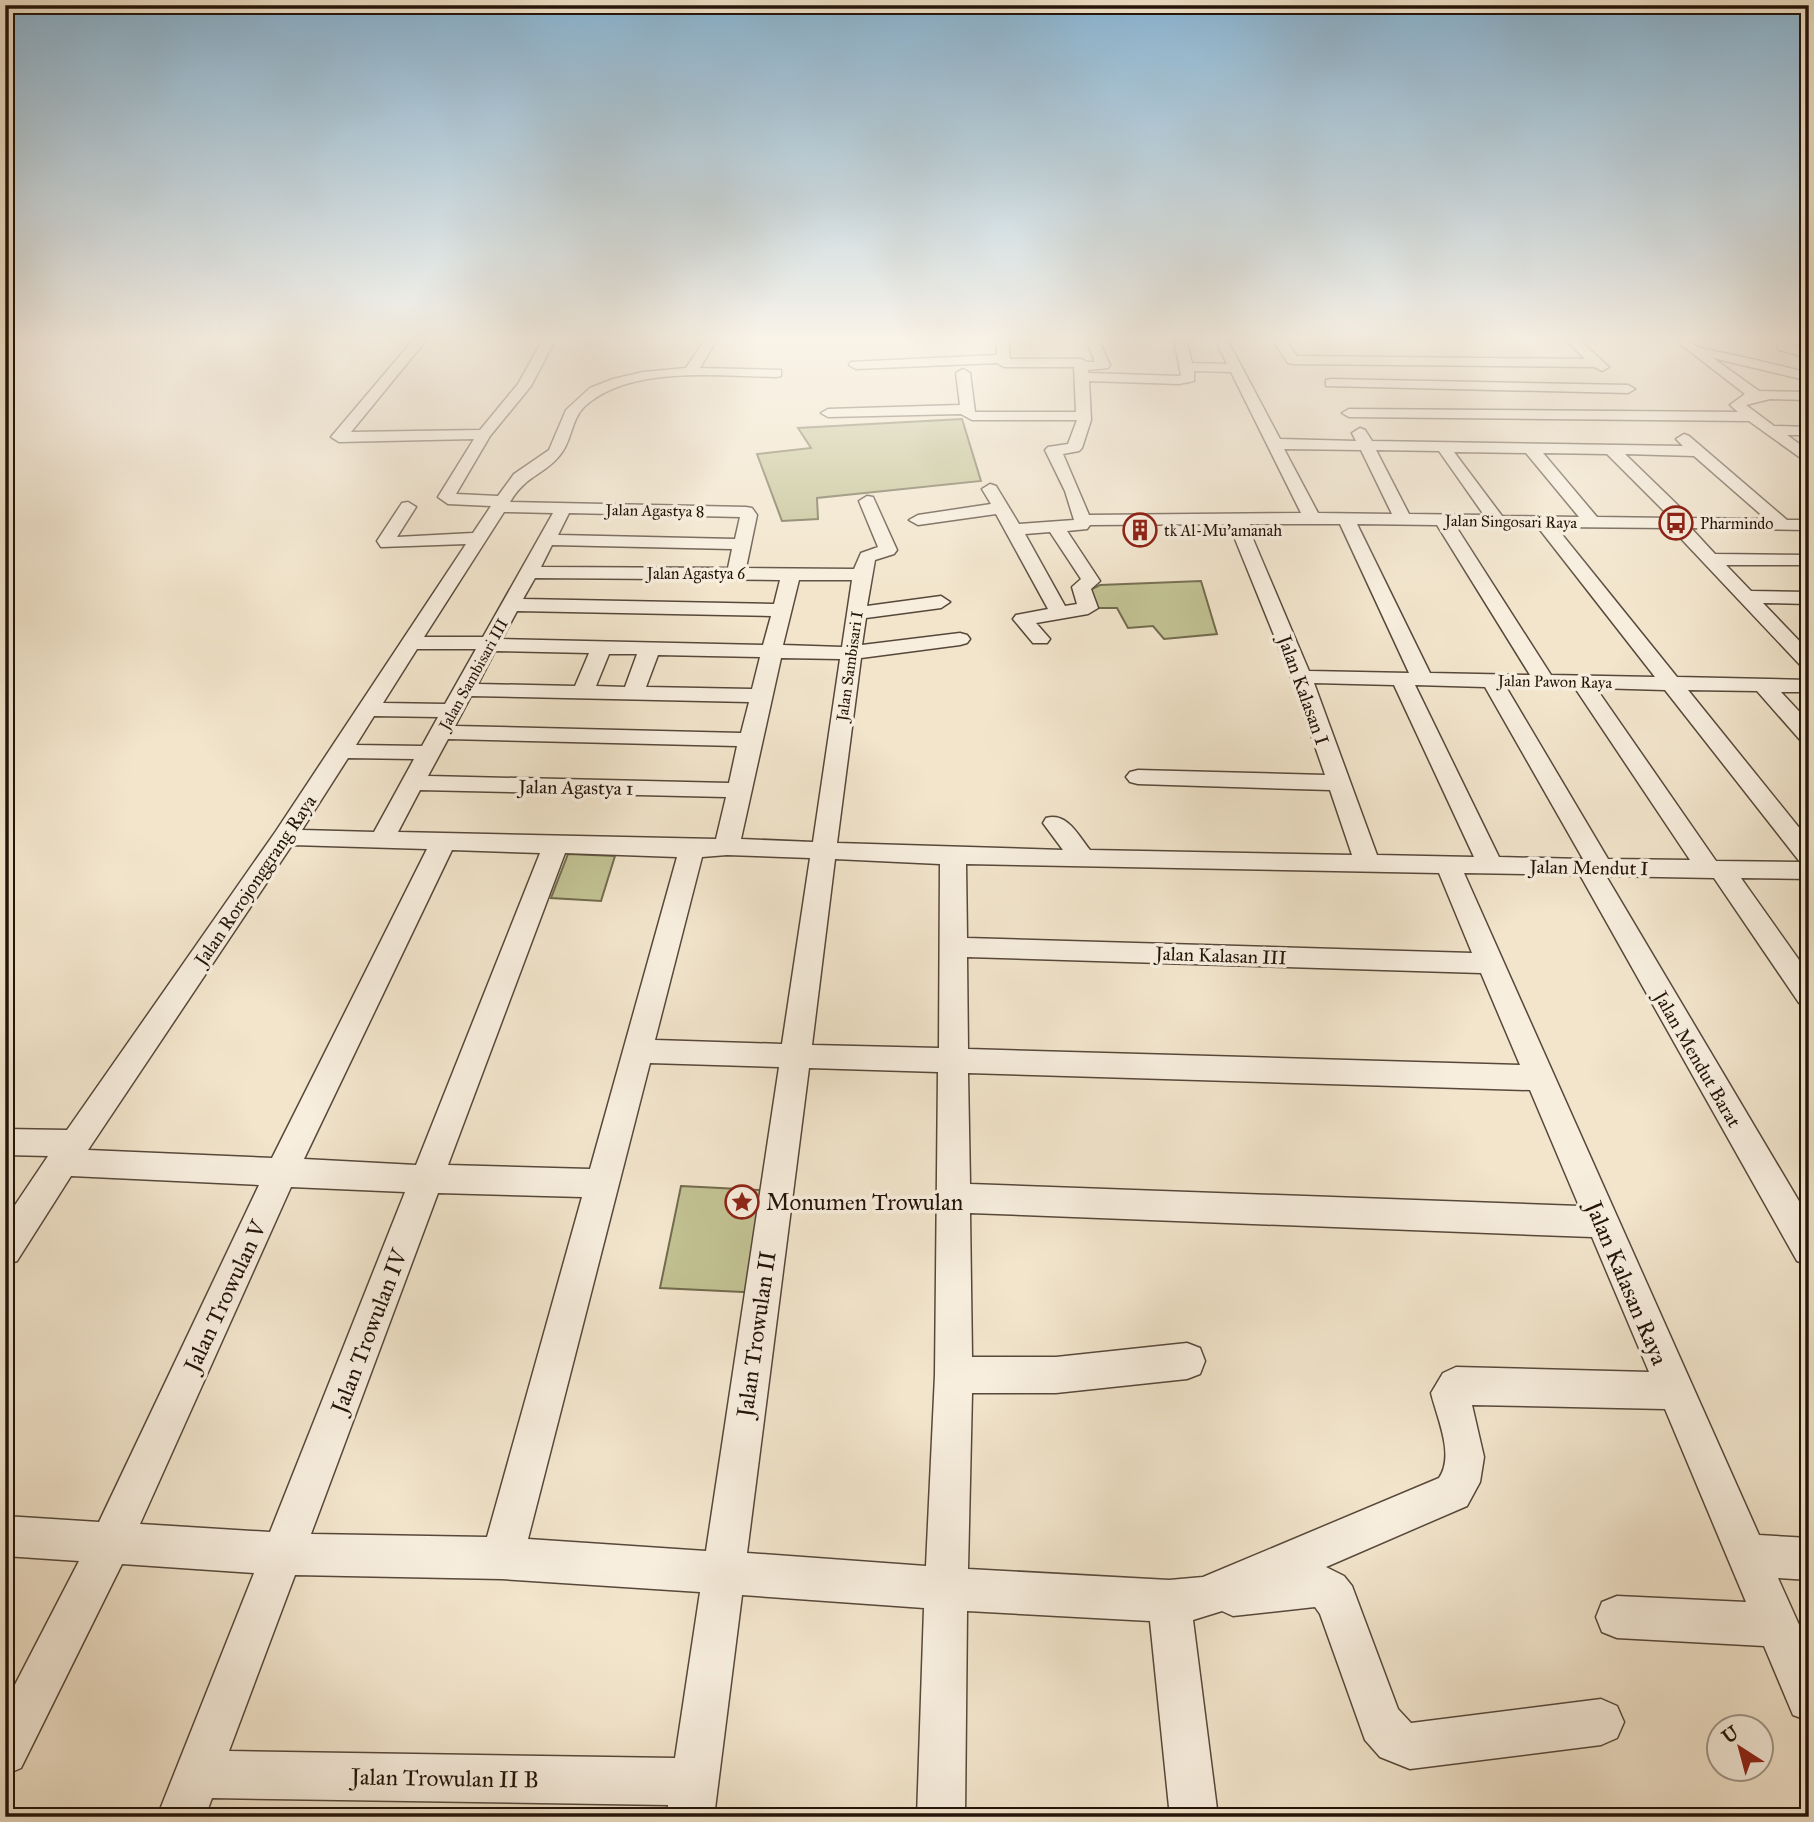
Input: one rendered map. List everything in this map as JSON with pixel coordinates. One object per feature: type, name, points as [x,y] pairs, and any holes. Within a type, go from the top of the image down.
[{"type":"street","points":[[349,424],[339,436],[348,438],[484,433],[492,424]]},
{"type":"street","name":"Jalan Rorojonggrang Raya","points":[[5,1250],[68,1153],[285,837],[520,476],[554,453],[566,424]]},
{"type":"street","points":[[1083,521],[1073,491],[1053,450],[1076,446],[1084,424]]},
{"type":"street","points":[[1266,424],[1312,517]]},
{"type":"street","points":[[1355,424],[1403,519]]},
{"type":"street","points":[[1478,424],[1498,448]]},
{"type":"street","points":[[1668,424],[1783,525],[1809,525]]},
{"type":"street","points":[[1761,424],[1809,459]]},
{"type":"street","points":[[1766,424],[1809,431]]},
{"type":"street","name":"Jalan Agastya 8","points":[[484,433],[446,498],[564,508],[746,512],[749,515],[736,573]]},
{"type":"street","points":[[1277,444],[1697,450]]},
{"type":"street","points":[[1444,448],[1497,521]]},
{"type":"street","points":[[1531,449],[1592,522]]},
{"type":"street","points":[[1611,449],[1809,663]]},
{"type":"street","points":[[990,489],[1057,608]]},
{"type":"street","points":[[862,575],[867,557],[888,550],[867,501]]},
{"type":"street","points":[[408,507],[387,543],[478,538]]},
{"type":"street","name":"Jalan Sambisari III","points":[[382,839],[487,644],[549,540],[564,508]]},
{"type":"street","points":[[918,520],[1001,508]]},
{"type":"street","name":"Jalan Singosari Raya","points":[[1014,529],[1081,525],[1083,521],[1240,517],[1783,525]]},
{"type":"street","name":"Jalan Kalasan I","points":[[1240,517],[1244,539],[1301,677],[1368,864]]},
{"type":"street","points":[[1346,518],[1490,866]]},
{"type":"street","points":[[1443,520],[1544,680]]},
{"type":"street","points":[[1543,522],[1809,857]]},
{"type":"street","points":[[1040,639],[1023,619],[1088,608],[1081,587],[1091,581],[1055,526]]},
{"type":"street","points":[[549,540],[743,544]]},
{"type":"street","points":[[1711,559],[1809,560]]},
{"type":"street","name":"Jalan Agastya 6","points":[[530,572],[862,575]]},
{"type":"street","points":[[727,847],[791,573]]},
{"type":"street","name":"Jalan Sambisari I","points":[[824,851],[862,575]]},
{"type":"street","points":[[1747,597],[1809,598]]},
{"type":"street","points":[[857,613],[941,602]]},
{"type":"street","points":[[512,605],[782,610]]},
{"type":"street","points":[[410,643],[850,653],[960,639]]},
{"type":"street","points":[[1787,639],[1809,640]]},
{"type":"street","points":[[583,691],[602,648]]},
{"type":"street","points":[[634,693],[650,648]]},
{"type":"street","name":"Jalan Pawon Raya","points":[[1301,677],[1809,686]]},
{"type":"street","name":"Jalan Mendut Barat","points":[[1493,680],[1594,867],[1809,1250]]},
{"type":"street","points":[[1580,680],[1715,869],[1800,970],[1809,996]]},
{"type":"street","points":[[1762,684],[1809,736]]},
{"type":"street","points":[[464,690],[761,696]]},
{"type":"street","points":[[368,709],[452,711]]},
{"type":"street","points":[[441,732],[750,740]]},
{"type":"street","points":[[341,751],[429,753]]},
{"type":"street","points":[[1138,777],[1338,783]]},
{"type":"street","name":"Jalan Agastya 1","points":[[413,783],[739,790]]},
{"type":"street","points":[[1055,823],[1084,859]]},
{"type":"street","name":"Jalan Mendut I","points":[[285,837],[692,849],[727,847],[1084,859],[1809,871]]},
{"type":"street","name":"Jalan Trowulan V","points":[[5,1752],[111,1542],[282,1173],[444,840]]},
{"type":"street","name":"Jalan Trowulan IV","points":[[181,1817],[556,844]]},
{"type":"street","points":[[502,1558],[692,849]]},
{"type":"street","name":"Jalan Trowulan II","points":[[692,1799],[824,851]]},
{"type":"street","points":[[941,1817],[954,1375],[953,856]]},
{"type":"street","name":"Jalan Kalasan Raya","points":[[1448,865],[1673,1391],[1809,1699]]},
{"type":"street","name":"Jalan Kalasan III","points":[[953,947],[1489,963]]},
{"type":"street","points":[[638,1051],[795,1058],[1539,1078]]},
{"type":"street","points":[[5,1142],[68,1153],[282,1173],[426,1180],[601,1182]]},
{"type":"street","points":[[954,1198],[1602,1222]]},
{"type":"street","points":[[954,1375],[1056,1375],[1187,1361]]},
{"type":"street","points":[[1186,1599],[1453,1492],[1463,1479],[1466,1461],[1450,1393],[1456,1387],[1673,1391]]},
{"type":"street","points":[[5,1536],[284,1553],[502,1558],[723,1571],[946,1589],[1186,1599],[1319,1585],[1329,1591],[1337,1601],[1381,1724],[1396,1741],[1410,1746],[1601,1722]]},
{"type":"street","points":[[1745,1555],[1809,1559]]},
{"type":"street","points":[[1186,1599],[1194,1817]]},
{"type":"street","points":[[1617,1617],[1776,1625]]},
{"type":"street","name":"Jalan Trowulan II B","points":[[197,1774],[692,1799]]},
{"type":"green space","points":[[870,424],[964,424],[981,481],[817,498],[818,519],[782,521],[757,454],[811,448],[798,428]]},
{"type":"green space","points":[[1201,581],[1217,634],[1164,639],[1153,626],[1128,628],[1117,608],[1097,608],[1090,590],[1100,585]]},
{"type":"green space","points":[[568,854],[615,856],[601,901],[551,898]]},
{"type":"green space","points":[[681,1186],[776,1191],[763,1293],[660,1288]]},
{"type":"place","name":"Pharmindo","points":[[1676,523]]},
{"type":"place","name":"tk Al-Mu'amanah","points":[[1140,530]]},
{"type":"place","name":"Monumen Trowulan","points":[[742,1202]]}]
